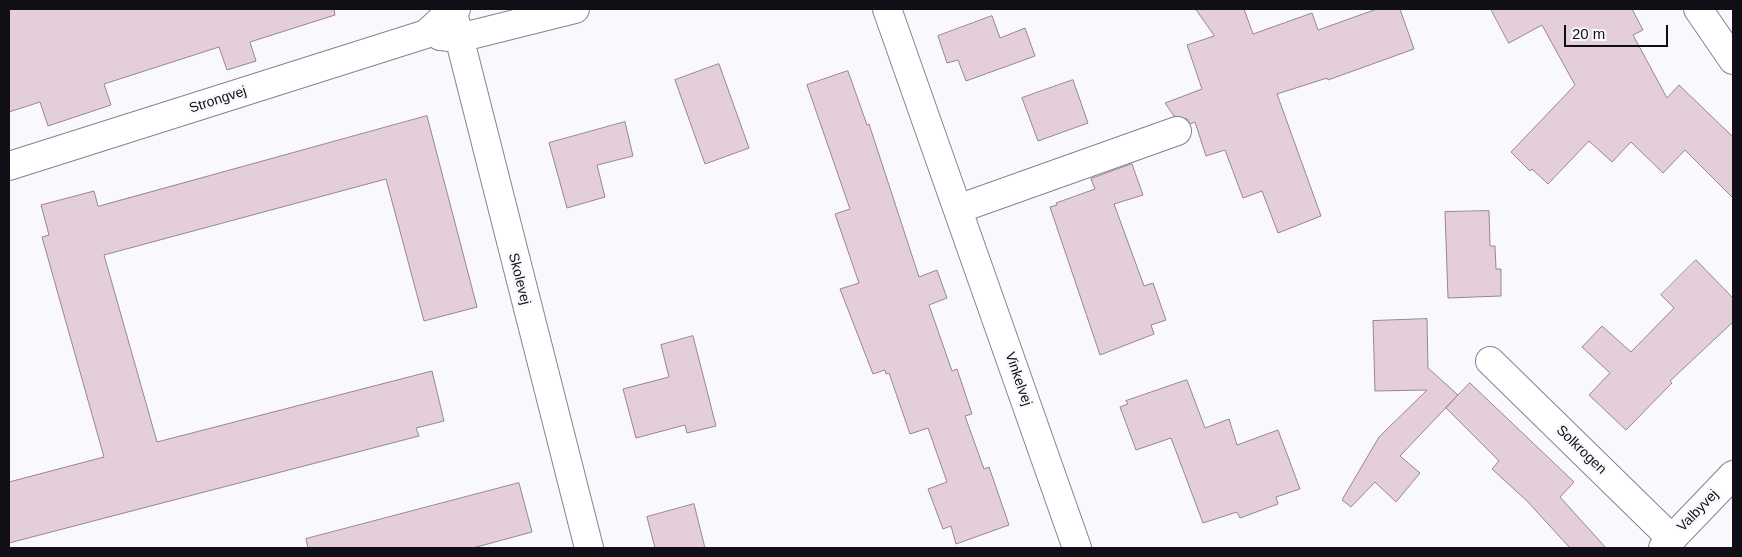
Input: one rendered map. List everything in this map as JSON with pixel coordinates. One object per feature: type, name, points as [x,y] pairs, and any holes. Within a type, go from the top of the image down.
[{"type":"street","name":"Skolevej","points":[[453,9],[589,548]]},
{"type":"street","name":"Strongvej","points":[[426,34],[453,9]]},
{"type":"street","points":[[459,38],[575,9]]},
{"type":"street","name":"Vinkelvej","points":[[887,9],[1077,548]]},
{"type":"street","points":[[1698,9],[1733,60]]},
{"type":"street","name":"Strongvej","points":[[9,166],[426,34],[459,38]]},
{"type":"street","points":[[958,209],[1178,131]]},
{"type":"street","name":"Solkrogen","points":[[1490,361],[1667,543]]},
{"type":"street","name":"Valbyvej","points":[[1667,543],[1733,475]]},
{"type":"building","points":[[9,9],[334,9],[335,15],[250,42],[256,61],[227,70],[219,47],[104,84],[111,105],[48,126],[40,102],[9,112]]},
{"type":"building","points":[[1196,9],[1244,9],[1253,34],[1312,13],[1318,30],[1377,9],[1400,9],[1414,49],[1328,80],[1327,78],[1277,94],[1321,216],[1278,233],[1262,191],[1243,198],[1225,150],[1206,156],[1195,122],[1190,124],[1187,119],[1174,116],[1165,103],[1202,89],[1187,45],[1214,36]]},
{"type":"building","points":[[1491,9],[1632,9],[1643,30],[1633,35],[1667,98],[1679,85],[1733,137],[1733,198],[1685,150],[1663,173],[1631,142],[1612,162],[1589,141],[1548,184],[1532,169],[1530,171],[1511,152],[1575,85],[1542,25],[1509,43]]},
{"type":"building","points":[[992,16],[1000,38],[1025,28],[1035,56],[966,81],[958,60],[947,63],[938,36]]},
{"type":"building","points":[[719,64],[749,148],[705,164],[675,80]]},
{"type":"building","points":[[848,71],[867,125],[869,124],[919,277],[937,270],[947,298],[929,305],[952,371],[957,369],[972,414],[965,416],[984,469],[989,467],[1009,525],[956,544],[951,526],[943,529],[928,489],[947,482],[928,428],[910,434],[889,373],[886,374],[885,370],[873,374],[840,289],[859,283],[835,214],[850,209],[807,85]]},
{"type":"building","points":[[1073,80],[1088,123],[1038,141],[1022,98]]},
{"type":"building","points":[[427,116],[477,307],[424,321],[386,179],[104,255],[157,442],[432,371],[444,421],[416,428],[419,436],[9,543],[9,482],[104,457],[42,237],[49,235],[41,205],[94,191],[98,206]]},
{"type":"building","points":[[625,122],[633,156],[597,165],[605,197],[567,208],[549,143]]},
{"type":"building","points":[[1132,164],[1143,195],[1114,204],[1144,286],[1153,283],[1166,320],[1151,325],[1154,334],[1100,355],[1050,207],[1095,189],[1091,179]]},
{"type":"building","points":[[1489,211],[1490,246],[1495,246],[1496,269],[1501,269],[1501,296],[1448,298],[1445,212]]},
{"type":"building","points":[[1696,260],[1733,298],[1733,322],[1670,381],[1672,383],[1626,430],[1589,395],[1610,373],[1582,347],[1602,326],[1631,352],[1674,308],[1661,295]]},
{"type":"building","points":[[1427,319],[1428,368],[1458,395],[1400,456],[1420,473],[1396,502],[1375,482],[1351,507],[1342,500],[1379,437],[1427,390],[1375,391],[1373,321]]},
{"type":"building","points":[[693,336],[716,426],[687,433],[685,425],[636,438],[623,389],[669,377],[661,345]]},
{"type":"building","points":[[1187,380],[1205,428],[1229,419],[1237,445],[1278,430],[1300,489],[1276,497],[1278,504],[1240,518],[1237,512],[1203,523],[1171,438],[1136,450],[1120,407],[1128,404],[1126,401]]},
{"type":"building","points":[[1470,383],[1574,482],[1560,497],[1606,548],[1570,548],[1527,501],[1492,469],[1499,461],[1446,408]]},
{"type":"building","points":[[519,483],[532,532],[473,548],[308,548],[306,539]]},
{"type":"building","points":[[694,504],[705,548],[655,548],[647,517]]}]
